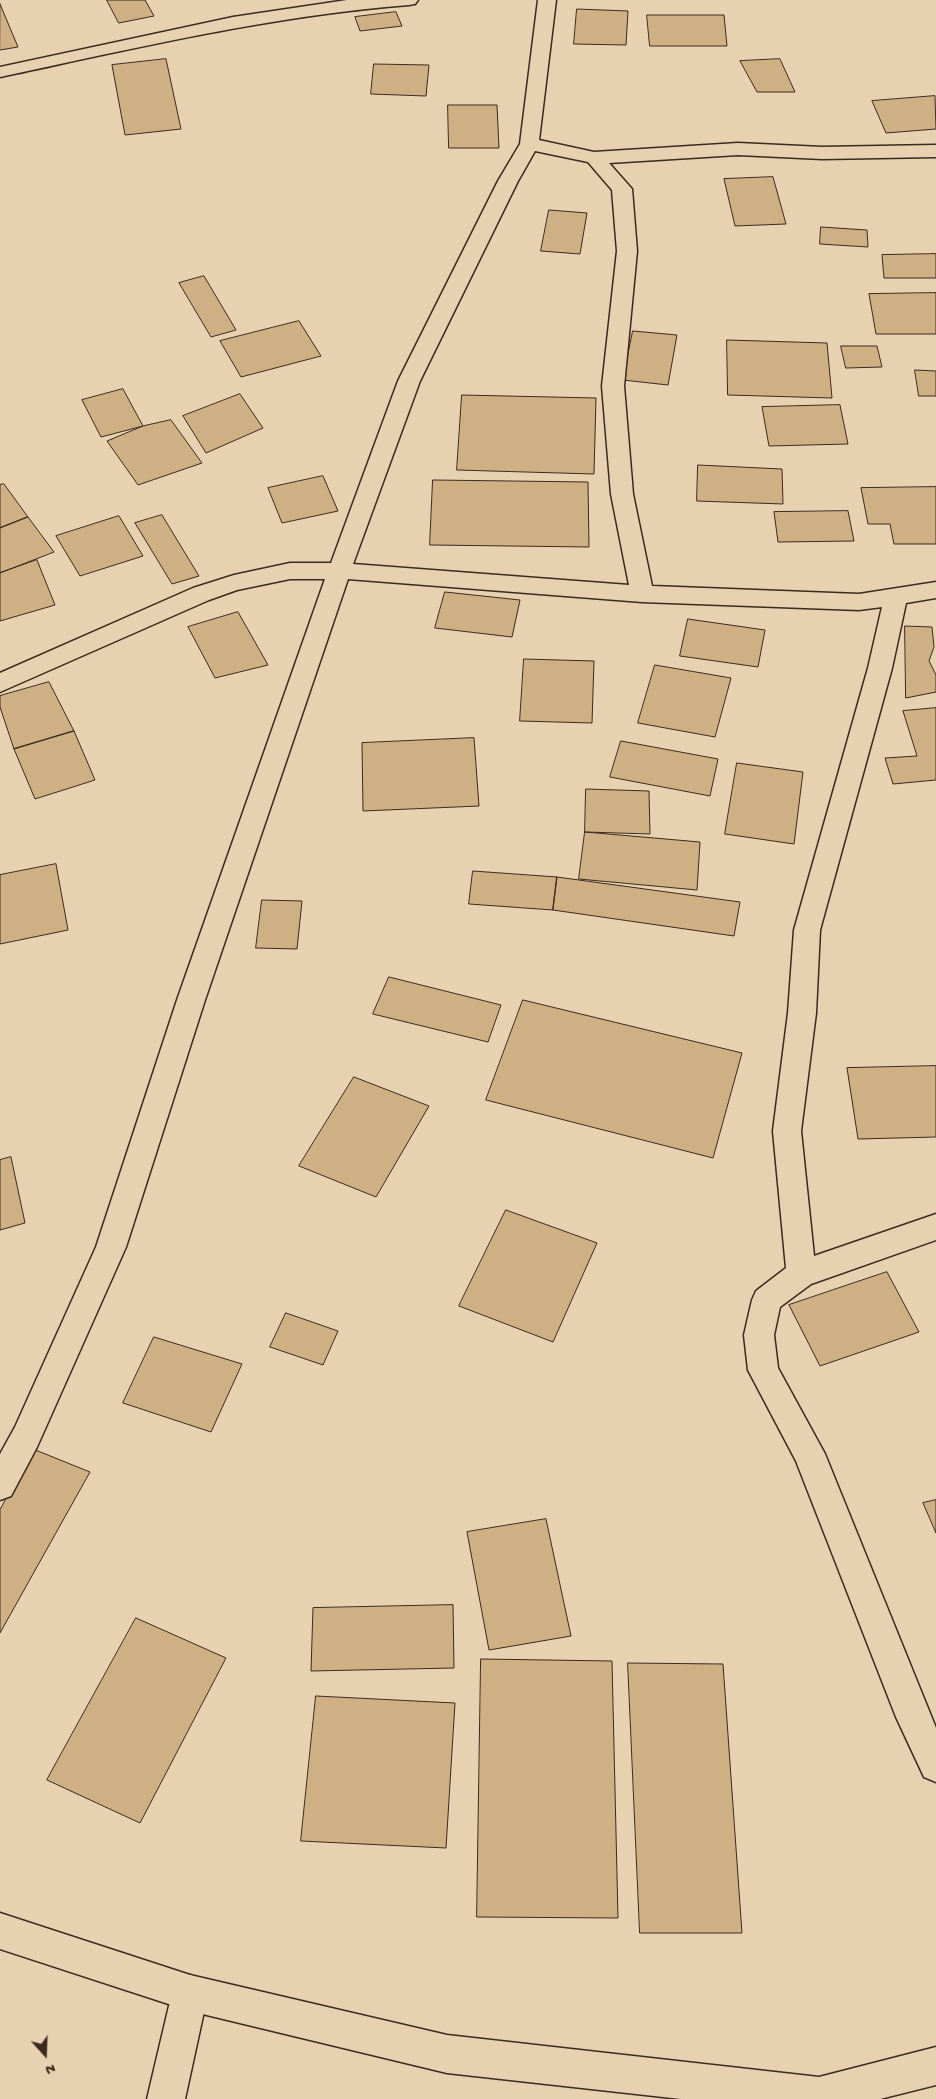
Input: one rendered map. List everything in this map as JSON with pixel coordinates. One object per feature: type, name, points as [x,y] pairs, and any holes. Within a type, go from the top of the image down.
[{"type":"street","points":[[0,72],[233,22],[356,4],[410,0]]},
{"type":"street","points":[[0,1486],[26,1437],[111,1248],[190,1000],[324,612],[341,571],[409,381],[508,181],[529,144],[547,0]]},
{"type":"street","points":[[529,144],[594,158],[738,149],[822,153],[936,151]]},
{"type":"street","points":[[594,158],[622,189],[627,251],[613,386],[622,494],[642,594]]},
{"type":"street","points":[[0,683],[146,618],[234,583],[290,571],[341,571],[642,594],[859,602],[895,598],[936,590]]},
{"type":"street","points":[[801,1274],[787,1132],[802,1013],[807,930],[880,668],[895,598]]},
{"type":"street","points":[[936,1227],[801,1274],[767,1300],[759,1334],[763,1370],[809,1454],[913,1717],[936,1765]]},
{"type":"street","points":[[0,1931],[190,1992],[447,2054],[819,2096],[936,2066]]},
{"type":"street","points":[[166,2099],[190,1992]]},
{"type":"building","points":[[107,0],[145,0],[154,16],[119,23]]},
{"type":"building","points":[[0,4],[18,47],[0,50]]},
{"type":"building","points":[[577,9],[628,11],[626,45],[574,44]]},
{"type":"building","points":[[396,12],[402,26],[360,31],[355,17]]},
{"type":"building","points":[[647,15],[724,15],[727,46],[650,46]]},
{"type":"building","points":[[166,59],[181,129],[125,135],[112,65]]},
{"type":"building","points":[[780,59],[795,92],[757,92],[740,61]]},
{"type":"building","points":[[374,64],[429,65],[426,96],[371,94]]},
{"type":"building","points":[[935,96],[936,129],[886,133],[872,101]]},
{"type":"building","points":[[448,105],[497,105],[499,148],[449,148]]},
{"type":"building","points":[[773,177],[786,224],[735,226],[724,179]]},
{"type":"building","points":[[549,210],[587,213],[580,254],[541,251]]},
{"type":"building","points":[[821,227],[867,230],[868,247],[820,244]]},
{"type":"building","points":[[936,254],[936,278],[884,278],[882,255]]},
{"type":"building","points":[[204,276],[236,330],[211,337],[179,283]]},
{"type":"building","points":[[936,293],[936,334],[876,334],[869,294]]},
{"type":"building","points":[[299,321],[321,356],[241,377],[220,341]]},
{"type":"building","points":[[633,331],[677,335],[668,385],[623,380]]},
{"type":"building","points":[[727,340],[827,343],[832,398],[728,395]]},
{"type":"building","points":[[841,346],[877,346],[882,367],[846,368]]},
{"type":"building","points":[[915,370],[936,371],[936,396],[919,396]]},
{"type":"building","points":[[123,389],[143,426],[101,437],[82,400]]},
{"type":"building","points":[[240,394],[263,428],[206,453],[183,416]]},
{"type":"building","points":[[462,395],[596,398],[594,474],[457,470]]},
{"type":"building","points":[[840,405],[848,444],[769,446],[762,407]]},
{"type":"building","points":[[171,420],[202,463],[138,485],[107,441],[143,426]]},
{"type":"building","points":[[698,465],[782,469],[783,504],[697,501]]},
{"type":"building","points":[[323,476],[338,511],[282,523],[268,488]]},
{"type":"building","points":[[433,480],[588,482],[589,547],[430,545]]},
{"type":"building","points":[[4,484],[28,517],[0,528],[0,485]]},
{"type":"building","points":[[936,487],[936,544],[894,544],[890,524],[868,524],[861,488]]},
{"type":"building","points":[[848,511],[854,541],[778,542],[774,512]]},
{"type":"building","points":[[162,515],[199,576],[172,584],[135,523]]},
{"type":"building","points":[[119,516],[143,556],[80,576],[56,536]]},
{"type":"building","points":[[28,517],[54,552],[0,573],[0,528]]},
{"type":"building","points":[[37,560],[55,605],[0,621],[0,573]]},
{"type":"building","points":[[445,592],[520,600],[512,637],[435,628]]},
{"type":"building","points":[[238,612],[268,665],[215,678],[188,627]]},
{"type":"building","points":[[688,619],[765,630],[758,667],[680,656]]},
{"type":"building","points":[[905,626],[932,627],[934,647],[929,661],[936,675],[936,692],[906,698]]},
{"type":"building","points":[[524,659],[594,661],[592,723],[520,721]]},
{"type":"building","points":[[655,665],[731,678],[715,737],[638,723]]},
{"type":"building","points":[[49,682],[74,731],[14,749],[0,707],[0,696]]},
{"type":"building","points":[[936,708],[936,780],[893,784],[885,758],[917,756],[903,711]]},
{"type":"building","points":[[74,731],[95,780],[35,799],[14,749]]},
{"type":"building","points":[[474,738],[479,806],[363,811],[362,743]]},
{"type":"building","points":[[621,741],[718,759],[710,796],[610,777]]},
{"type":"building","points":[[737,763],[803,772],[794,844],[725,834]]},
{"type":"building","points":[[586,789],[649,791],[650,834],[585,832]]},
{"type":"building","points":[[585,832],[700,842],[697,890],[579,879]]},
{"type":"building","points":[[56,864],[68,930],[0,944],[0,875]]},
{"type":"building","points":[[473,871],[557,877],[553,910],[469,904]]},
{"type":"building","points":[[557,877],[740,902],[734,936],[553,910]]},
{"type":"building","points":[[262,900],[302,901],[297,949],[256,948]]},
{"type":"building","points":[[389,977],[501,1005],[488,1042],[373,1014]]},
{"type":"building","points":[[523,1000],[742,1053],[713,1158],[486,1100]]},
{"type":"building","points":[[936,1066],[936,1137],[858,1139],[847,1068]]},
{"type":"building","points":[[354,1077],[429,1106],[376,1197],[299,1166]]},
{"type":"building","points":[[11,1157],[25,1223],[0,1230],[0,1160]]},
{"type":"building","points":[[506,1210],[597,1243],[553,1342],[459,1306]]},
{"type":"building","points":[[887,1272],[919,1332],[820,1366],[789,1305]]},
{"type":"building","points":[[286,1313],[338,1331],[323,1365],[270,1347]]},
{"type":"building","points":[[154,1337],[242,1364],[211,1432],[123,1403]]},
{"type":"building","points":[[33,1449],[90,1472],[0,1633],[0,1510]]},
{"type":"building","points":[[936,1500],[936,1533],[923,1503]]},
{"type":"building","points":[[546,1519],[571,1636],[489,1650],[467,1532]]},
{"type":"building","points":[[453,1605],[454,1668],[311,1671],[313,1608]]},
{"type":"building","points":[[136,1618],[226,1658],[140,1823],[47,1780]]},
{"type":"building","points":[[481,1659],[612,1661],[618,1918],[477,1917]]},
{"type":"building","points":[[628,1663],[723,1664],[742,1933],[640,1933]]},
{"type":"building","points":[[316,1696],[455,1703],[446,1848],[301,1841]]}]
